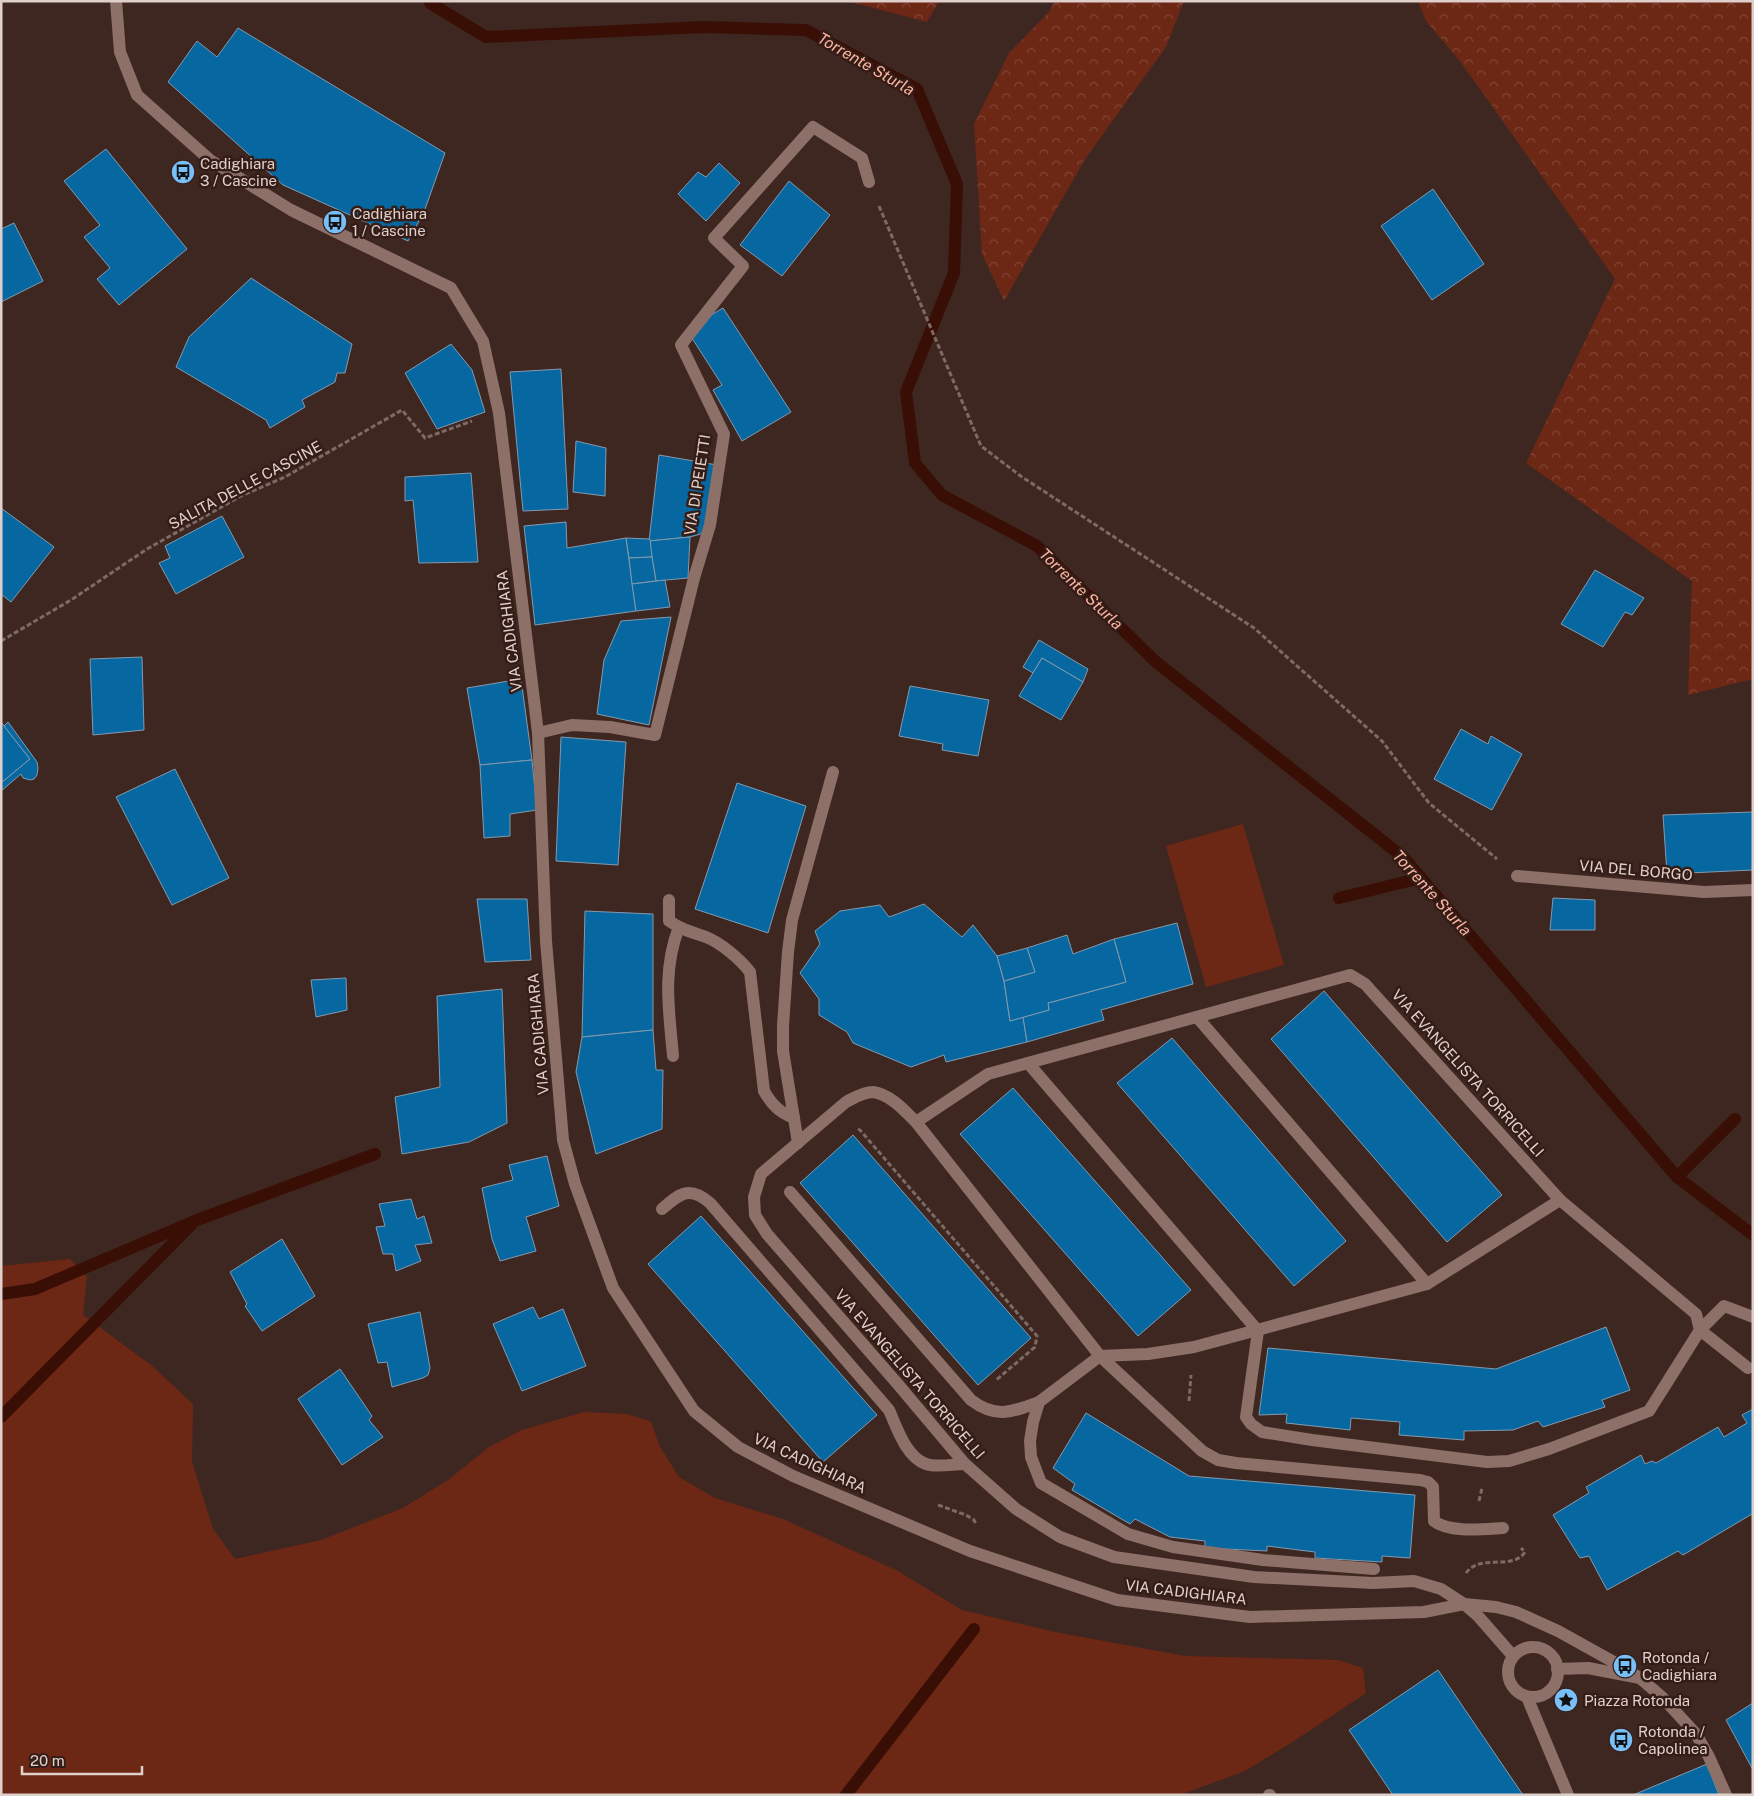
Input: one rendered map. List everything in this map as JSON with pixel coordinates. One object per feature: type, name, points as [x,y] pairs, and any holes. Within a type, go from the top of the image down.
[{"type":"street","name":"VIA CADIGHIARA","points":[[116,1],[120,52],[137,95],[210,160],[291,210],[451,288],[483,341],[498,413],[538,733],[546,941],[563,1140],[575,1184],[613,1288],[694,1411],[738,1447],[793,1476],[970,1551],[1117,1600],[1250,1617],[1424,1612],[1464,1604]]},
{"type":"street","name":"VIA DI PEIETTI","points":[[538,733],[572,726],[610,727],[655,735],[694,578],[710,525],[724,434],[681,345],[743,266],[714,238],[813,127],[862,158],[869,182]]},
{"type":"street","points":[[798,1143],[783,1051],[782,1026],[788,952],[792,920],[833,772]]},
{"type":"street","name":"VIA DEL BORGO","points":[[1517,876],[1704,892],[1753,890]]},
{"type":"street","points":[[668,900],[669,921],[688,932],[707,938],[743,962],[750,972],[764,1091],[771,1104],[780,1112],[794,1118]]},
{"type":"street","points":[[673,1056],[668,988],[671,947],[679,927]]},
{"type":"street","name":"VIA EVANGELISTA TORRICELLI","points":[[916,1122],[988,1074],[1350,975],[1359,978],[1366,984],[1560,1200],[1696,1314],[1700,1330]]},
{"type":"street","points":[[1197,1017],[1427,1284]]},
{"type":"street","points":[[1028,1063],[1258,1331],[1246,1417],[1251,1424],[1262,1432],[1487,1462],[1509,1461],[1549,1449],[1649,1411],[1700,1330],[1724,1306],[1753,1316]]},
{"type":"street","name":"VIA EVANGELISTA TORRICELLI","points":[[1464,1604],[1441,1589],[1414,1581],[1373,1583],[1254,1577],[1114,1557],[1060,1537],[1016,1509],[965,1464],[767,1234],[755,1215],[754,1197],[761,1174],[846,1102],[859,1095],[873,1092],[886,1097],[900,1105],[916,1122],[1100,1356],[1202,1451],[1218,1460],[1236,1463],[1428,1482],[1433,1487],[1434,1521],[1440,1526],[1474,1529]]},
{"type":"street","points":[[790,1192],[971,1400],[983,1409],[1005,1413],[1039,1402],[1100,1356],[1148,1354],[1194,1347],[1427,1284],[1560,1200]]},
{"type":"street","points":[[662,1209],[676,1197],[688,1193],[700,1195],[710,1203],[889,1410],[906,1446],[915,1456],[926,1464],[965,1464]]},
{"type":"street","points":[[1700,1330],[1748,1368]]},
{"type":"street","points":[[1039,1402],[1032,1422],[1030,1441],[1031,1457],[1041,1483],[1128,1534],[1174,1547],[1245,1558],[1374,1569]]},
{"type":"street","points":[[1474,1529],[1504,1528]]},
{"type":"street","points":[[1464,1604],[1478,1616],[1513,1656]]},
{"type":"street","points":[[1464,1604],[1496,1606],[1516,1612],[1558,1631],[1640,1678],[1663,1698],[1696,1734],[1709,1757],[1726,1795]]},
{"type":"street","points":[[1527,1648],[1544,1650],[1555,1661],[1557,1669],[1555,1685],[1549,1691],[1543,1696],[1527,1697],[1512,1688],[1507,1672],[1513,1656],[1527,1648]]},
{"type":"street","points":[[1557,1669],[1588,1668],[1640,1678]]},
{"type":"street","points":[[1527,1697],[1568,1795]]},
{"type":"path","points":[[869,182],[981,446],[1022,477],[1254,628],[1382,741],[1429,803],[1517,876]]},
{"type":"path","name":"SALITA DELLE CASCINE","points":[[1,641],[71,600],[147,549],[242,496],[285,477],[402,410],[425,438],[435,436],[461,424],[498,413]]},
{"type":"path","points":[[851,1128],[860,1130],[1037,1336],[1035,1347],[971,1400]]},
{"type":"path","points":[[1186,1437],[1194,1347]]},
{"type":"path","points":[[1474,1529],[1487,1462]]},
{"type":"path","points":[[930,1502],[966,1515],[974,1520],[977,1528],[970,1551]]},
{"type":"path","points":[[1464,1604],[1466,1573],[1470,1568],[1478,1564],[1515,1560],[1522,1556],[1525,1552],[1522,1548],[1512,1545]]},
{"type":"green space","points":[[847,1],[939,1],[927,22]]},
{"type":"green space","points":[[1055,1],[1184,1],[1166,47],[1085,159],[1004,301],[982,254],[974,124],[1009,53],[1049,12]]},
{"type":"green space","points":[[1418,1],[1753,1],[1753,679],[1688,695],[1692,581],[1526,463],[1615,279],[1460,61],[1426,21]]},
{"type":"green space","points":[[1243,824],[1284,965],[1206,987],[1166,846]]},
{"type":"green space","points":[[70,1259],[87,1277],[83,1315],[151,1365],[193,1404],[192,1462],[213,1529],[235,1559],[321,1540],[403,1508],[448,1480],[489,1447],[522,1430],[584,1412],[626,1414],[651,1421],[660,1447],[679,1477],[715,1498],[783,1519],[896,1570],[962,1610],[1055,1632],[1185,1656],[1338,1660],[1363,1668],[1366,1693],[1245,1771],[1180,1795],[1,1795],[1,1266]]},
{"type":"building","points":[[238,28],[445,153],[424,212],[408,241],[283,185],[168,82],[197,41],[217,57]]},
{"type":"building","points":[[106,149],[187,249],[119,305],[97,279],[110,268],[84,237],[100,225],[64,181]]},
{"type":"building","points":[[719,163],[740,183],[706,221],[678,194],[698,172],[706,177]]},
{"type":"building","points":[[789,181],[830,215],[782,276],[740,245]]},
{"type":"building","points":[[1433,189],[1484,264],[1432,300],[1381,226]]},
{"type":"building","points":[[14,223],[43,281],[1,302],[1,229]]},
{"type":"building","points":[[251,278],[352,344],[345,373],[337,373],[335,382],[302,400],[305,407],[270,428],[266,420],[176,367],[189,337]]},
{"type":"building","points":[[723,308],[791,412],[742,441],[713,390],[722,385],[690,335],[701,321]]},
{"type":"building","points":[[451,344],[472,370],[485,412],[437,429],[405,373]]},
{"type":"building","points":[[561,369],[568,509],[523,511],[510,372]]},
{"type":"building","points":[[576,441],[606,448],[605,496],[573,492]]},
{"type":"building","points":[[659,455],[717,465],[704,533],[690,537],[649,541]]},
{"type":"building","points":[[471,473],[478,562],[419,563],[413,500],[405,501],[405,477]]},
{"type":"building","points":[[1,508],[54,547],[11,602],[1,594]]},
{"type":"building","points":[[222,516],[244,557],[176,594],[159,563],[170,558],[165,546]]},
{"type":"building","points":[[566,522],[567,548],[626,538],[636,611],[535,625],[524,526]]},
{"type":"building","points":[[690,537],[688,578],[656,581],[649,541]]},
{"type":"building","points":[[626,538],[650,539],[652,557],[629,558]]},
{"type":"building","points":[[652,557],[656,581],[632,584],[629,558]]},
{"type":"building","points":[[1595,570],[1644,598],[1632,615],[1625,612],[1603,647],[1561,624]]},
{"type":"building","points":[[665,580],[670,607],[636,611],[632,584]]},
{"type":"building","points":[[671,617],[649,725],[597,714],[604,660],[621,621]]},
{"type":"building","points":[[1039,640],[1088,669],[1083,682],[1042,658],[1033,673],[1023,667]]},
{"type":"building","points":[[142,657],[144,730],[93,735],[90,659]]},
{"type":"building","points":[[1042,658],[1083,682],[1061,720],[1019,696]]},
{"type":"building","points":[[521,679],[532,760],[480,765],[467,688]]},
{"type":"building","points":[[910,686],[989,700],[978,756],[942,750],[943,744],[899,736]]},
{"type":"building","points":[[1,722],[30,759],[1,783]]},
{"type":"building","points":[[8,722],[37,762],[38,768],[34,779],[23,778],[21,774],[1,791],[1,783],[30,759],[4,726]]},
{"type":"building","points":[[1461,729],[1488,744],[1491,736],[1522,754],[1492,810],[1434,779]]},
{"type":"building","points":[[561,737],[626,742],[618,865],[556,861]]},
{"type":"building","points":[[532,760],[537,810],[510,814],[510,836],[484,838],[480,765]]},
{"type":"building","points":[[175,769],[229,878],[172,905],[116,797]]},
{"type":"building","points":[[737,783],[806,806],[768,933],[695,909]]},
{"type":"building","points":[[1753,812],[1753,870],[1667,874],[1663,815]]},
{"type":"building","points":[[1553,898],[1595,900],[1595,930],[1550,930]]},
{"type":"building","points":[[477,899],[527,899],[531,960],[485,962]]},
{"type":"building","points":[[924,904],[962,937],[973,925],[997,956],[1004,981],[1010,1021],[1023,1017],[1027,1042],[946,1062],[944,1055],[911,1067],[853,1043],[847,1032],[819,1015],[819,999],[800,973],[820,944],[815,931],[840,911],[880,905],[889,917]]},
{"type":"building","points":[[585,911],[653,914],[653,1030],[582,1037]]},
{"type":"building","points":[[1177,923],[1193,984],[1101,1010],[1104,1020],[1027,1042],[1023,1017],[1049,1010],[1048,1003],[1126,982],[1114,939]]},
{"type":"building","points":[[1067,935],[1073,954],[1114,939],[1126,982],[1048,1003],[1049,1010],[1010,1021],[1004,981],[1035,972],[1027,948]]},
{"type":"building","points":[[1027,948],[1035,972],[1004,981],[997,956]]},
{"type":"building","points":[[346,978],[347,1010],[316,1017],[311,980]]},
{"type":"building","points":[[502,989],[507,1123],[469,1142],[402,1154],[395,1097],[440,1087],[437,996]]},
{"type":"building","points":[[1324,991],[1502,1195],[1447,1242],[1271,1039]]},
{"type":"building","points":[[653,1030],[656,1070],[663,1070],[662,1129],[596,1154],[576,1072],[582,1037]]},
{"type":"building","points":[[1172,1038],[1346,1241],[1294,1286],[1117,1083]]},
{"type":"building","points":[[1013,1088],[1191,1290],[1138,1336],[960,1134]]},
{"type":"building","points":[[853,1135],[1031,1338],[978,1385],[800,1183]]},
{"type":"building","points":[[547,1156],[559,1206],[526,1217],[536,1251],[500,1261],[492,1239],[482,1188],[513,1180],[509,1165]]},
{"type":"building","points":[[411,1199],[417,1219],[424,1216],[432,1243],[415,1245],[421,1261],[396,1271],[393,1254],[383,1254],[376,1227],[385,1226],[379,1204]]},
{"type":"building","points":[[701,1216],[877,1415],[823,1462],[648,1264]]},
{"type":"building","points":[[282,1239],[315,1296],[262,1331],[245,1306],[247,1304],[230,1272]]},
{"type":"building","points":[[533,1307],[539,1319],[563,1309],[586,1366],[522,1391],[493,1324]]},
{"type":"building","points":[[420,1312],[430,1368],[428,1375],[392,1387],[387,1362],[378,1363],[368,1324]]},
{"type":"building","points":[[1606,1327],[1630,1390],[1602,1400],[1605,1407],[1543,1427],[1538,1421],[1513,1430],[1464,1431],[1464,1440],[1399,1435],[1400,1422],[1351,1418],[1350,1430],[1286,1423],[1287,1414],[1259,1415],[1268,1348],[1496,1369]]},
{"type":"building","points":[[340,1369],[372,1416],[369,1420],[383,1437],[342,1465],[298,1399]]},
{"type":"building","points":[[1753,1409],[1753,1516],[1752,1514],[1683,1555],[1678,1551],[1607,1590],[1589,1556],[1580,1558],[1553,1515],[1589,1493],[1586,1487],[1641,1455],[1645,1464],[1652,1461],[1656,1463],[1718,1427],[1724,1437],[1747,1423],[1742,1415]]},
{"type":"building","points":[[1086,1413],[1189,1476],[1415,1495],[1410,1558],[1382,1556],[1382,1562],[1315,1558],[1315,1552],[1267,1546],[1267,1551],[1205,1548],[1205,1541],[1170,1537],[1135,1519],[1130,1524],[1072,1490],[1075,1484],[1053,1468]]},
{"type":"building","points":[[1438,1670],[1523,1795],[1393,1795],[1349,1730]]},
{"type":"building","points":[[1753,1703],[1753,1770],[1726,1720]]},
{"type":"building","points":[[1707,1764],[1719,1795],[1633,1795]]},
{"type":"waterway","name":"Torrente Sturla","points":[[430,1],[430,3],[486,37],[704,27],[806,30],[917,89],[957,184],[954,273],[906,392],[915,463],[942,495],[1037,546],[1156,662],[1403,857],[1677,1177],[1753,1235]]},
{"type":"waterway","points":[[1339,898],[1421,878]]},
{"type":"waterway","points":[[1677,1177],[1735,1119]]},
{"type":"waterway","points":[[1,1294],[35,1289],[197,1220],[375,1154]]},
{"type":"waterway","points":[[1,1417],[191,1225]]},
{"type":"waterway","points":[[846,1795],[974,1629]]},
{"type":"place","name":"Cadighiara 3 / Cascine","points":[[183,172]]},
{"type":"place","name":"Cadighiara 1 / Cascine","points":[[335,222]]},
{"type":"place","name":"Rotonda / Cadighiara","points":[[1625,1666]]},
{"type":"place","name":"Piazza Rotonda","points":[[1566,1700]]},
{"type":"place","name":"Rotonda / Capolinea","points":[[1621,1740]]}]
